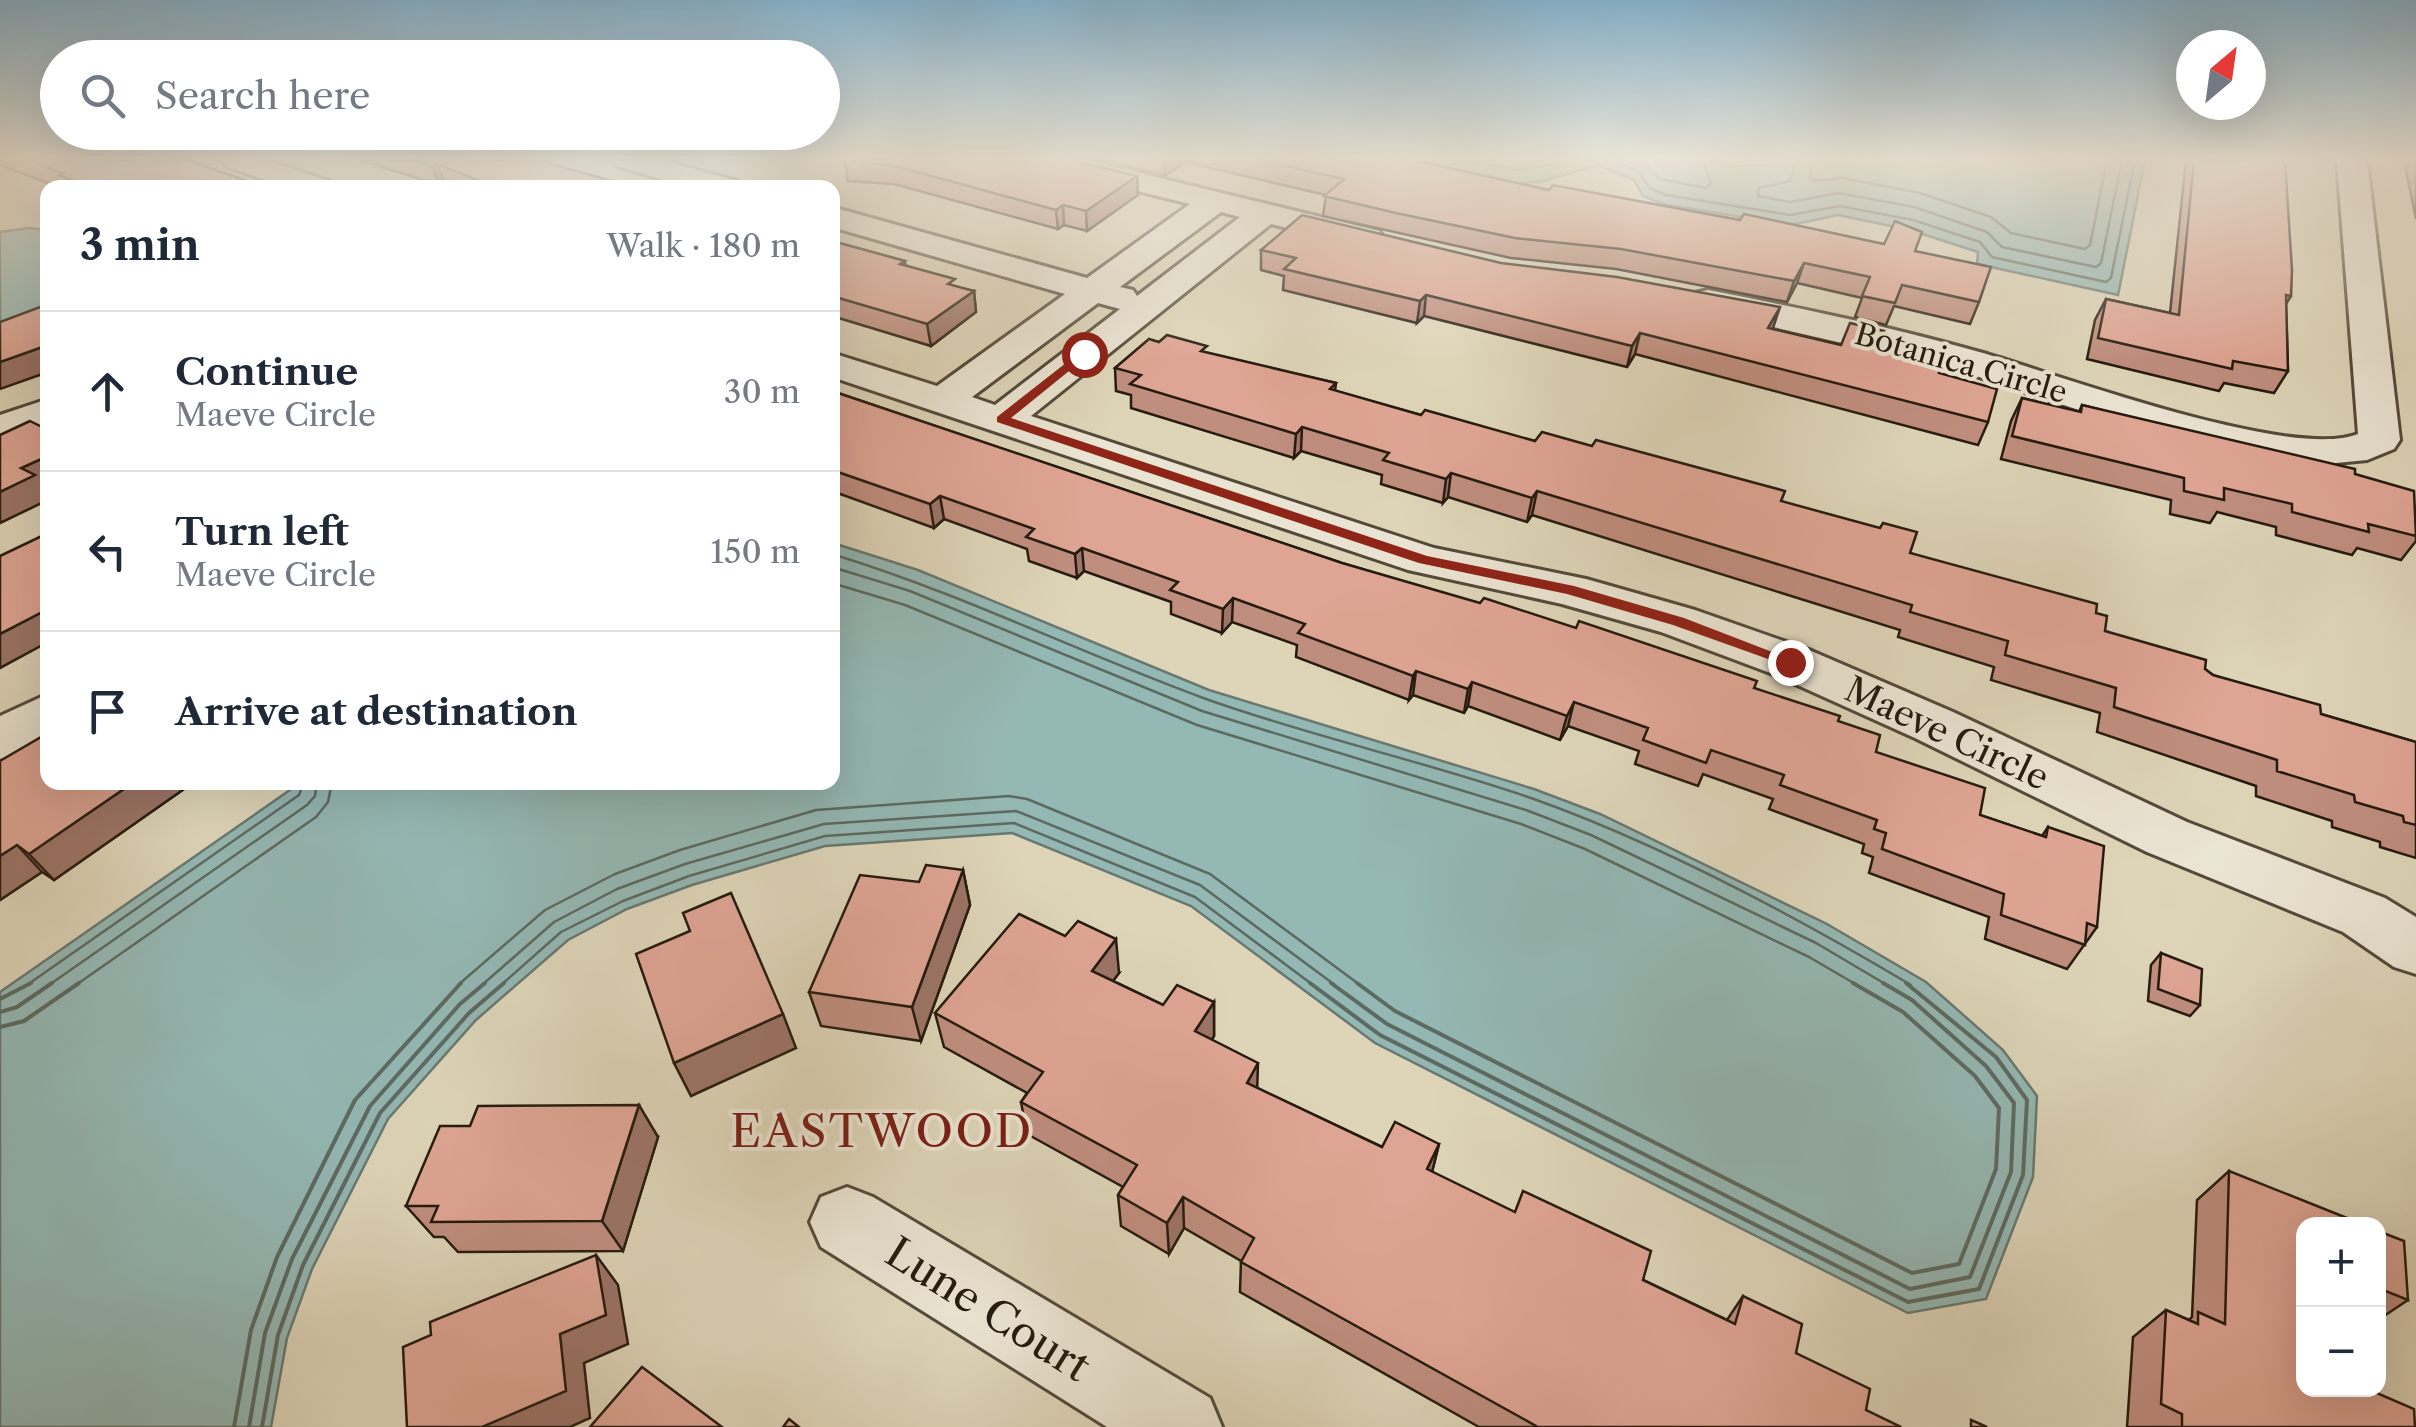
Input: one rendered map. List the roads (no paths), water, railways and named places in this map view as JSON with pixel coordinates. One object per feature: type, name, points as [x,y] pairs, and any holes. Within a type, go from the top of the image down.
[{"type":"street","points":[[863,227],[1147,306]]},
{"type":"street","points":[[943,400],[1180,227]]},
{"type":"street","points":[[1002,420],[1248,227]]},
{"type":"street","points":[[1321,227],[1409,248]]},
{"type":"street","name":"Botanica Circle","points":[[1671,294],[1787,316],[1969,361],[2114,408],[2305,454],[2352,452],[2378,440],[2358,227]]},
{"type":"street","points":[[1161,242],[1211,255]]},
{"type":"street","points":[[1030,338],[1084,354]]},
{"type":"street","name":"Maeve Circle","points":[[840,367],[1424,560],[1569,590],[1678,621],[1790,662],[1934,725],[2167,837],[2364,915],[2416,949]]},
{"type":"street","points":[[0,429],[40,415]]},
{"type":"street","points":[[0,740],[40,717]]},
{"type":"street","name":"Lune Court","points":[[847,1222],[1181,1427]]},
{"type":"water","points":[[1894,227],[2132,227],[2118,295],[1977,264],[1978,252]]},
{"type":"water","points":[[40,229],[40,311],[0,325],[0,232]]},
{"type":"water","points":[[840,545],[918,570],[1209,690],[1534,789],[1600,814],[1827,924],[1926,982],[2003,1050],[2037,1096],[2033,1177],[1986,1299],[1908,1313],[1375,1043],[1191,906],[1012,833],[825,846],[692,885],[627,909],[568,940],[476,1020],[388,1119],[312,1269],[287,1338],[271,1427],[0,1427],[0,992],[290,790],[840,790]]},
{"type":"district","name":"EASTWOOD","points":[[882,1131]]}]
